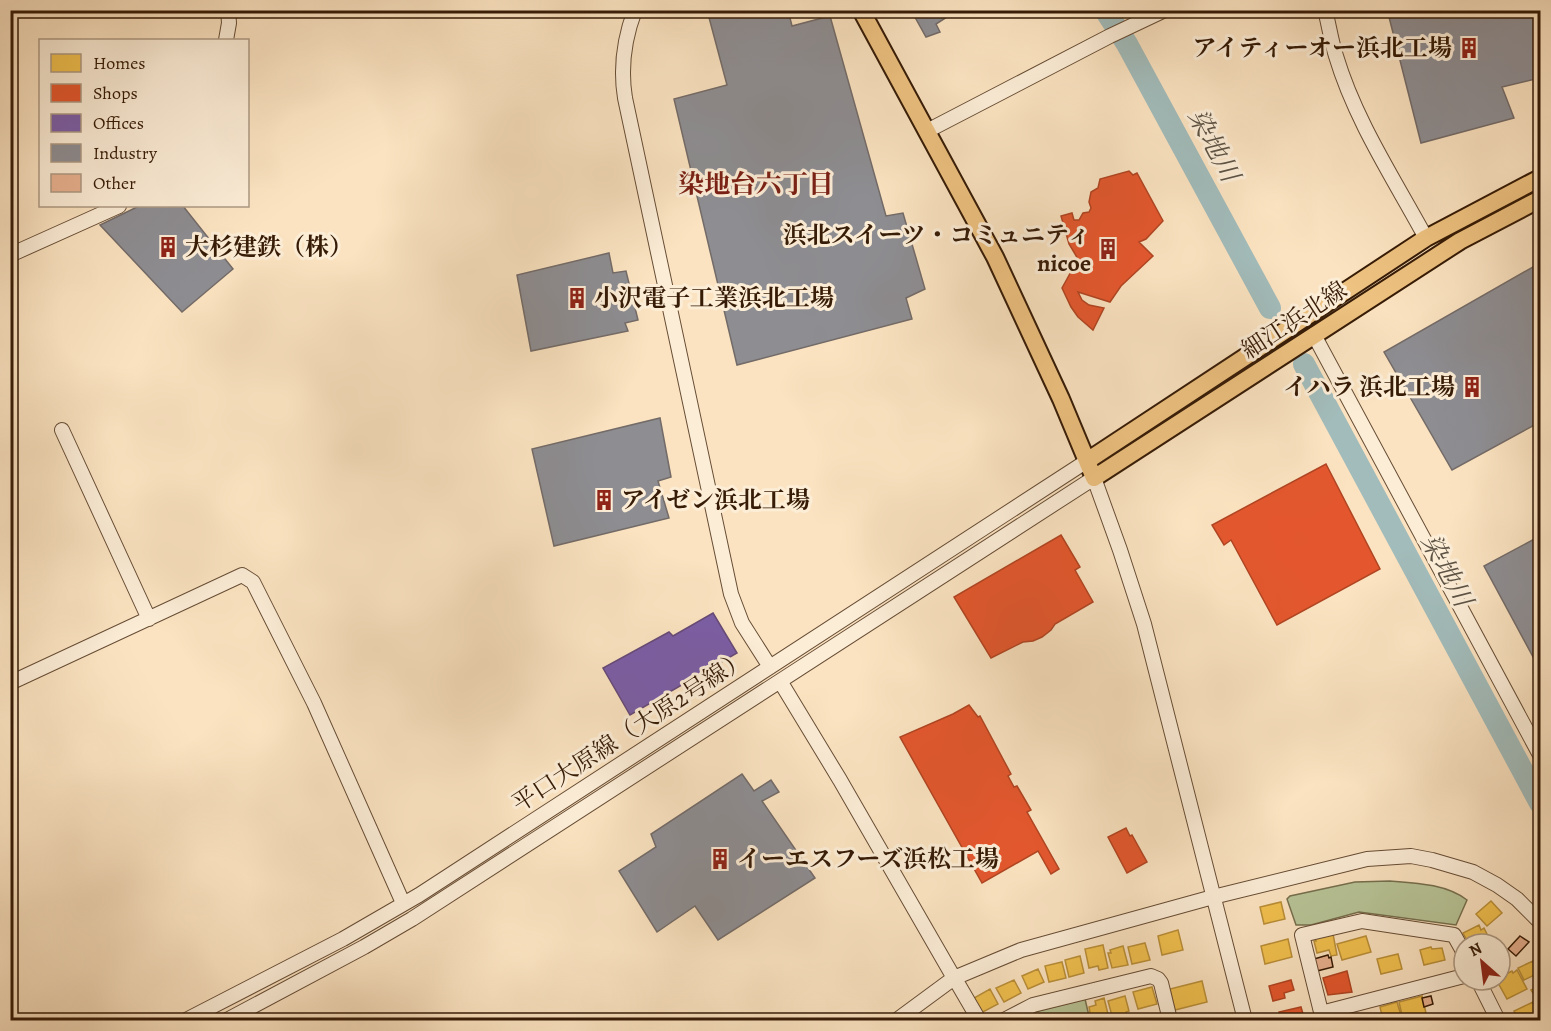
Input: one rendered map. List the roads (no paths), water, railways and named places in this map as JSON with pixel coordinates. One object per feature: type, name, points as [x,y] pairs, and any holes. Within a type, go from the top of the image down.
[{"type":"main road","points":[[861,10],[995,257],[1061,399],[1094,478]]},
{"type":"main road","name":"細江浜北線","points":[[1087,461],[1426,238],[1540,178]]},
{"type":"main road","name":"細江浜北線","points":[[1094,478],[1460,241],[1540,199]]},
{"type":"street","points":[[226,39],[229,23],[228,10]]},
{"type":"street","points":[[635,10],[624,51],[622,69],[625,98],[731,594],[742,623],[770,667]]},
{"type":"street","points":[[927,131],[1129,26],[1165,10]]},
{"type":"street","points":[[1325,10],[1336,56],[1352,98],[1426,238]]},
{"type":"street","points":[[10,255],[117,207]]},
{"type":"street","points":[[1308,339],[1540,755]]},
{"type":"street","points":[[62,430],[149,619]]},
{"type":"street","name":"平口大原線（大原2号線）","points":[[186,1020],[343,939],[403,903],[1087,461]]},
{"type":"street","points":[[1094,478],[1144,624],[1245,1020]]},
{"type":"street","name":"平口大原線（大原2号線）","points":[[227,1020],[412,919],[1094,478]]},
{"type":"street","points":[[10,683],[242,575],[254,582],[314,703],[403,903]]},
{"type":"street","points":[[780,681],[979,1020]]},
{"type":"street","points":[[897,1020],[956,981],[964,973],[1045,942],[1367,859],[1411,856],[1462,869],[1497,885],[1533,912],[1540,921]]},
{"type":"street","points":[[1452,935],[1362,921],[1302,935],[1322,1017],[1452,979]]},
{"type":"street","points":[[1004,1020],[1033,1005],[1151,976],[1161,983],[1170,1020]]},
{"type":"street","points":[[1484,992],[1498,1020]]},
{"type":"waterway","name":"染地川","points":[[1105,10],[1127,44],[1270,308]]},
{"type":"waterway","name":"染地川","points":[[1304,364],[1540,803]]},
{"type":"place","name":"アイティーオー浜北工場","points":[[1469,48]]},
{"type":"place","name":"大杉建鉄（株）","points":[[168,247]]},
{"type":"place","name":"浜北スイーツ・コミュニティ nicoe","points":[[1108,249]]},
{"type":"place","name":"小沢電子工業浜北工場","points":[[577,298]]},
{"type":"place","name":"イハラ 浜北工場","points":[[1472,387]]},
{"type":"place","name":"アイゼン浜北工場","points":[[604,500]]},
{"type":"place","name":"イーエスフーズ浜松工場","points":[[720,859]]},
{"type":"district","name":"染地台六丁目","points":[[756,184]]}]
